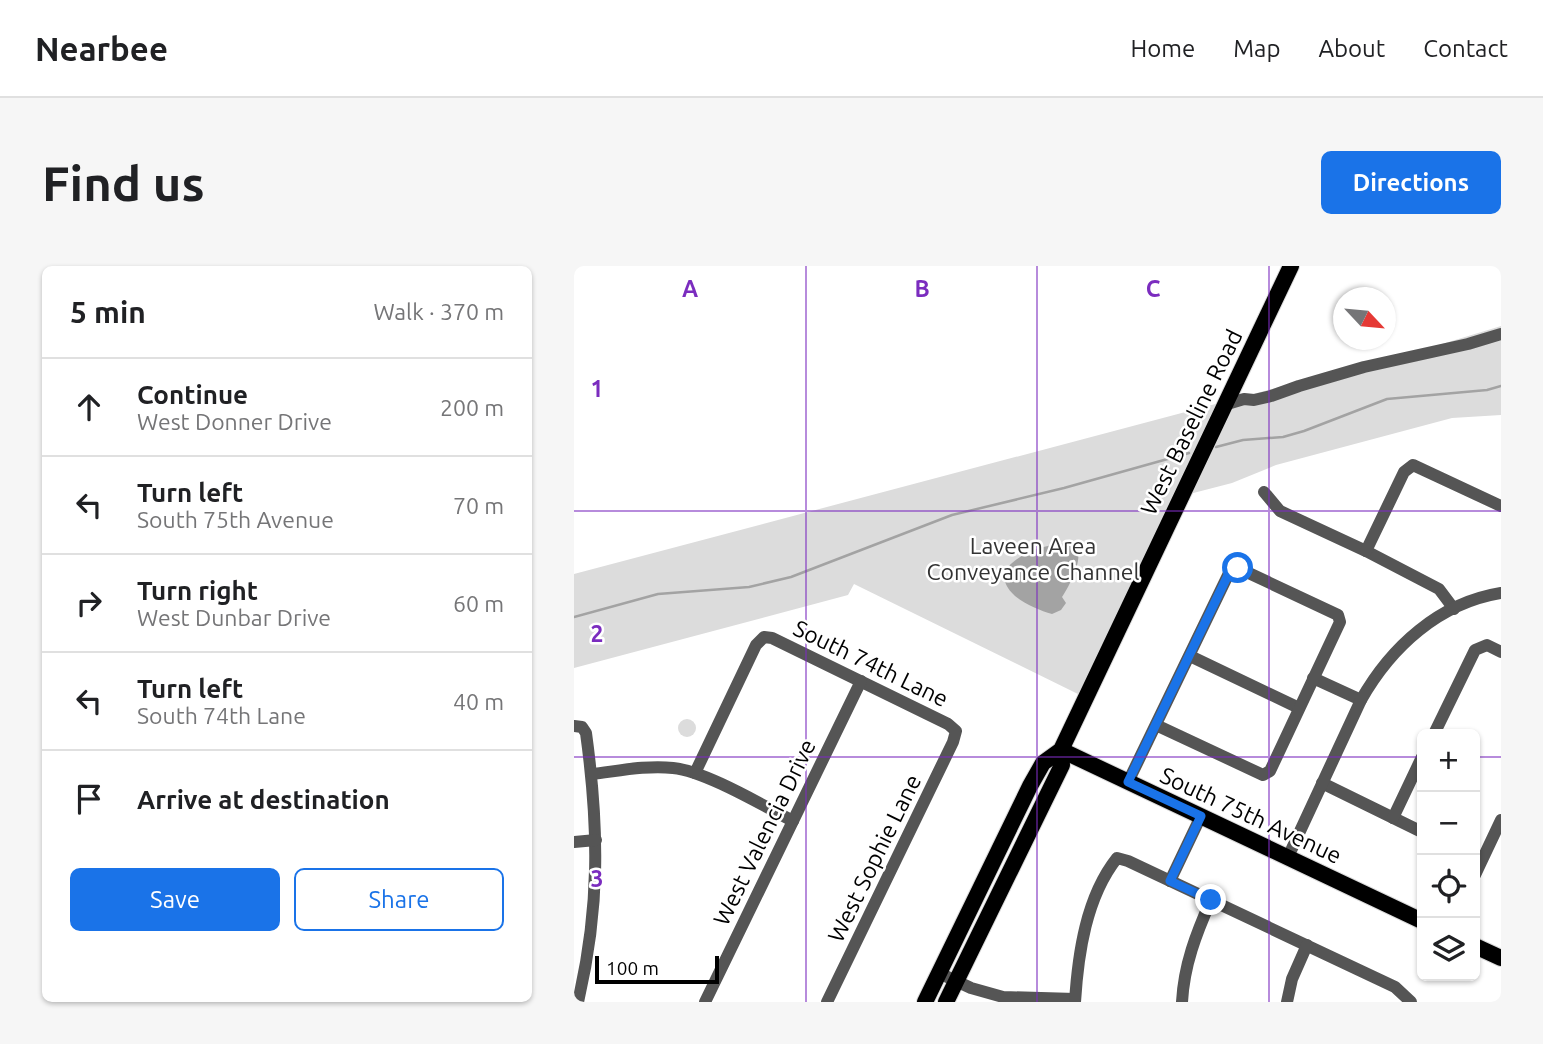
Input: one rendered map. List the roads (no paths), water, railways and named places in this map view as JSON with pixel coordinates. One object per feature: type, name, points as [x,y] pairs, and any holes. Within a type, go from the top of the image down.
[{"type":"main road","name":"West Baseline Road","points":[[925,1002],[1030,786],[1043,764],[1061,751],[1291,266]]},
{"type":"main road","name":"West Baseline Road","points":[[946,1002],[1062,765],[1061,751]]},
{"type":"main road","name":"South 75th Avenue","points":[[1061,751],[1417,919]]},
{"type":"main road","points":[[1480,948],[1501,958]]},
{"type":"street","points":[[1223,405],[1271,396],[1364,367],[1501,334]]},
{"type":"street","points":[[1366,551],[1404,471],[1413,465],[1501,506]]},
{"type":"street","points":[[1264,492],[1280,511],[1439,589],[1454,608]]},
{"type":"street","points":[[1128,782],[1230,571],[1238,568],[1338,615],[1340,622],[1270,771],[1263,775],[1156,725]]},
{"type":"street","points":[[1288,857],[1375,675],[1399,648],[1430,621],[1454,608],[1501,593]]},
{"type":"street","name":"South 74th Lane","points":[[695,773],[756,645],[764,637],[772,638],[861,681],[948,724],[956,731]]},
{"type":"street","points":[[1436,729],[1475,650],[1487,645],[1501,652]]},
{"type":"street","points":[[1190,656],[1299,708]]},
{"type":"street","points":[[1313,678],[1361,700]]},
{"type":"street","name":"West Valencia Drive","points":[[705,1002],[861,681]]},
{"type":"street","points":[[578,726],[586,733],[592,774],[596,840],[595,898],[580,963],[578,1002]]},
{"type":"street","name":"West Sophie Lane","points":[[827,1002],[947,755],[956,731]]},
{"type":"street","points":[[592,774],[668,767],[695,773],[793,821]]},
{"type":"street","points":[[1393,818],[1417,768]]},
{"type":"street","points":[[1322,783],[1417,830]]},
{"type":"street","points":[[1170,881],[1201,816]]},
{"type":"street","points":[[1480,857],[1501,820]]},
{"type":"street","points":[[574,842],[596,840]]},
{"type":"street","points":[[939,973],[971,988],[1003,998],[1075,1000],[1086,925],[1110,867],[1117,858],[1128,860],[1395,987],[1411,1002]]},
{"type":"street","points":[[1182,1002],[1188,959],[1211,900]]},
{"type":"street","points":[[1287,1002],[1292,979],[1307,946]]},
{"type":"waterway","points":[[1216,447],[1243,440],[1283,437],[1387,399],[1487,390],[1501,386]]},
{"type":"waterway","points":[[574,617],[658,594],[749,587],[791,577],[952,515],[1064,488],[1189,453]]},
{"type":"park label","name":"Laveen Area Conveyance Channel","points":[[1033,558]]}]
